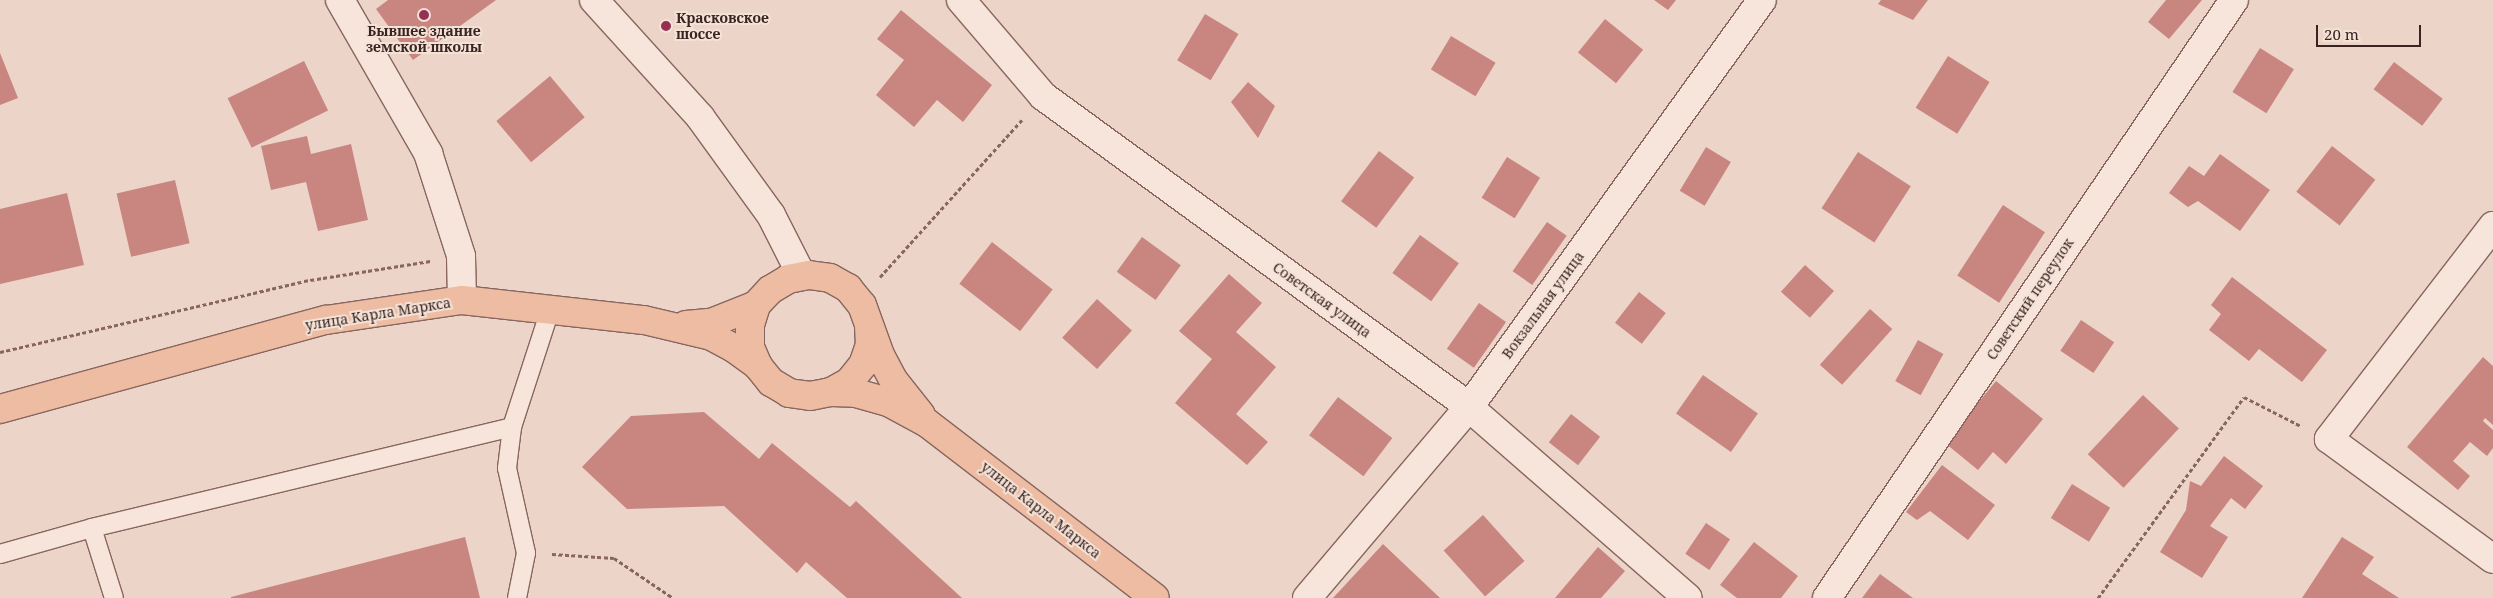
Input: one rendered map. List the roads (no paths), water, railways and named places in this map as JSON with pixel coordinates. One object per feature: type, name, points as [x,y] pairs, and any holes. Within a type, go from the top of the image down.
[{"type":"main road","name":"улица Карла Маркса","points":[[926,422],[894,381],[862,305],[848,288],[830,278],[802,276],[788,279],[770,290],[756,306],[750,325],[750,347],[758,366],[771,382],[789,393],[810,396],[831,392],[856,393],[890,404],[926,422],[1155,598]]},
{"type":"main road","name":"улица Карла Маркса","points":[[0,409],[326,320],[462,300],[551,307],[674,326],[711,336],[758,366]]},
{"type":"main road","name":"улица Карла Маркса","points":[[674,326],[711,323],[756,306]]},
{"type":"main road","name":"улица Карла Маркса","points":[[831,392],[849,382],[863,365],[870,346],[870,325]]},
{"type":"street","points":[[340,0],[428,153],[461,256],[462,300]]},
{"type":"street","points":[[594,0],[700,117],[771,215],[802,276]]},
{"type":"street","name":"Советская улица","points":[[961,0],[1043,96],[1469,408],[1688,598]]},
{"type":"street","name":"Вокзальная улица","points":[[1308,598],[1469,408],[1762,0]]},
{"type":"street","name":"Советский переулок","points":[[1827,598],[2234,0]]},
{"type":"street","points":[[2493,226],[2329,439],[2493,559]]},
{"type":"lane","points":[[517,598],[526,553],[507,468],[512,427],[551,307]]},
{"type":"lane","points":[[0,554],[92,528],[512,427]]},
{"type":"lane","points":[[92,528],[114,598]]},
{"type":"place","name":"Бывшее здание земской школы","points":[[424,15]]},
{"type":"place","name":"Красковское шоссе","points":[[666,26]]}]
